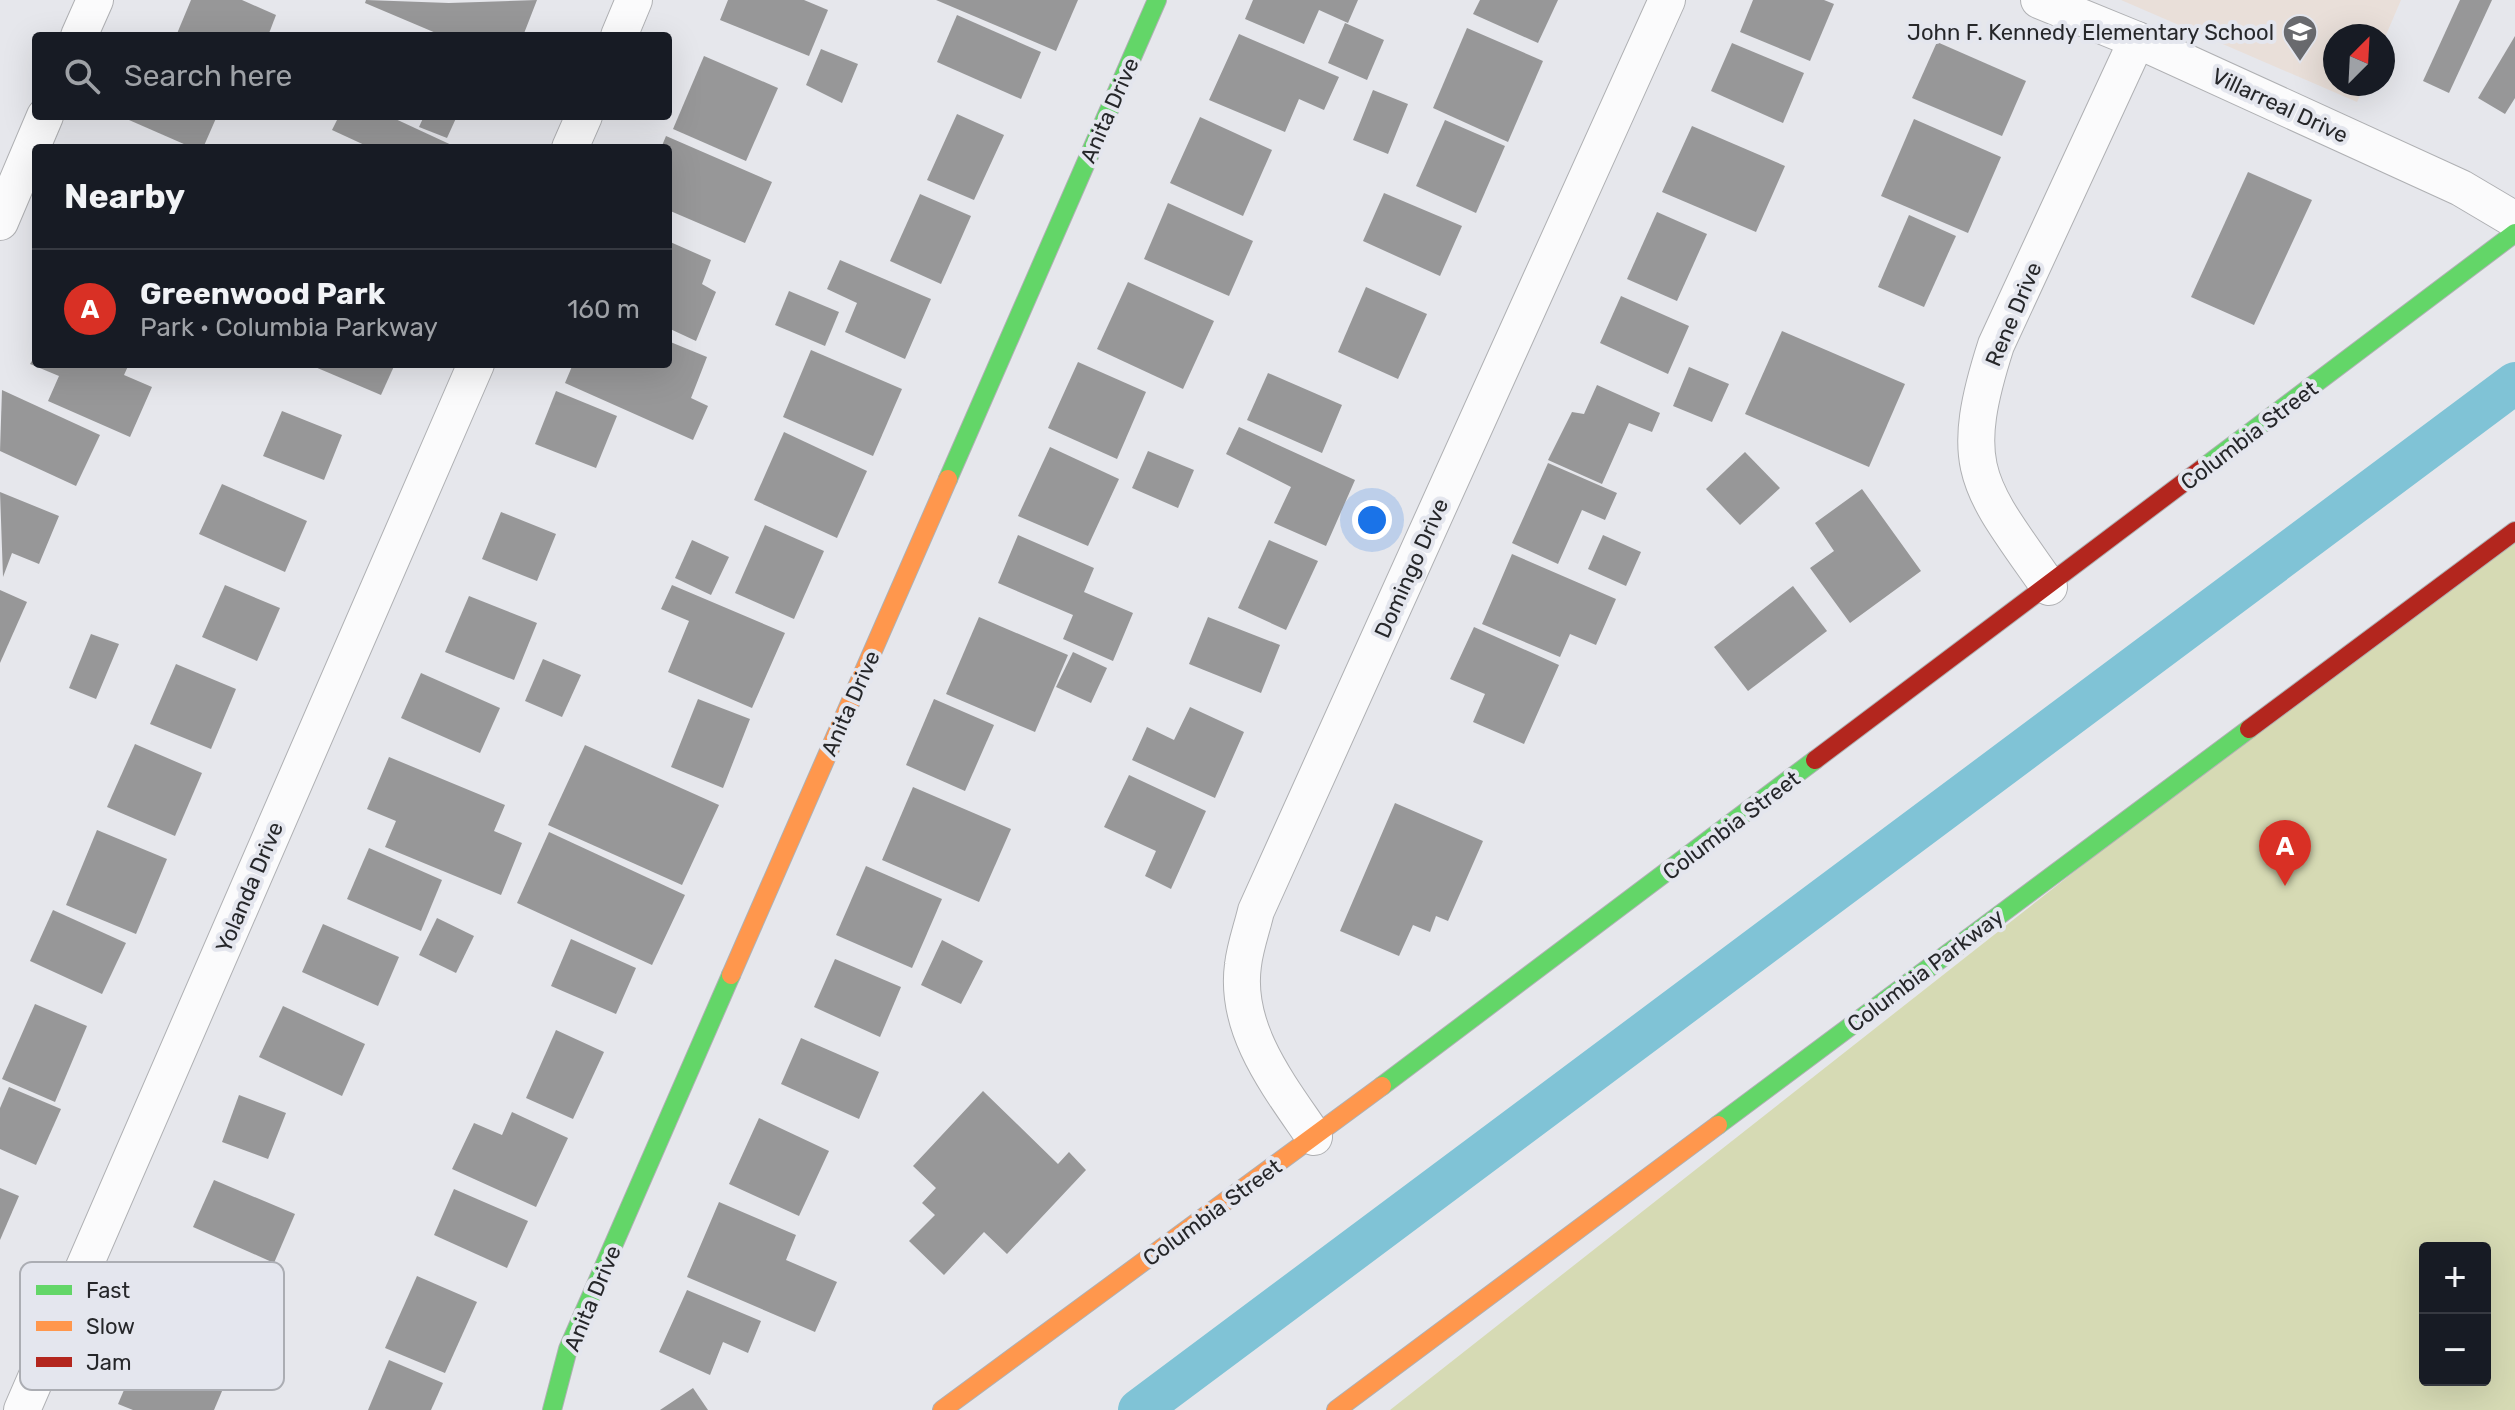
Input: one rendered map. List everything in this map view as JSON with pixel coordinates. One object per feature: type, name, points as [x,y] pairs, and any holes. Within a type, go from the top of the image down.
[{"type":"street","points":[[81,32],[95,0]]},
{"type":"street","points":[[621,32],[634,0]]},
{"type":"street","name":"Anita Drive","points":[[552,1410],[568,1349],[1157,0]]},
{"type":"street","name":"Domingo Drive","points":[[1314,1137],[1257,1047],[1243,1003],[1242,966],[1256,911],[1667,0]]},
{"type":"street","name":"Villarreal Drive","points":[[2039,0],[2137,40],[2461,188],[2515,220]]},
{"type":"street","name":"Rene Drive","points":[[2049,587],[1988,499],[1977,462],[1974,436],[1980,396],[1996,345],[2137,40]]},
{"type":"street","points":[[33,144],[43,120]]},
{"type":"street","points":[[572,144],[582,120]]},
{"type":"street","points":[[0,222],[32,147]]},
{"type":"street","name":"Columbia Street","points":[[942,1410],[1314,1137],[2049,587],[2515,233]]},
{"type":"street","name":"Yolanda Drive","points":[[86,1262],[474,368]]},
{"type":"street","name":"Columbia Parkway","points":[[1336,1410],[2515,531]]},
{"type":"street","name":"Yolanda Drive","points":[[22,1410],[31,1390]]},
{"type":"shaded area","name":"John F. Kennedy Elementary School","points":[[2121,0],[2401,0],[2391,24],[2323,24],[2323,87]]},
{"type":"shaded area","name":"John F. Kennedy Elementary School","points":[[2343,96],[2360,96],[2357,102]]},
{"type":"green space","points":[[2515,525],[2515,1410],[1390,1410]]},
{"type":"building","points":[[191,0],[242,0],[276,15],[270,32],[178,32]]},
{"type":"building","points":[[366,0],[449,3],[537,0],[525,32],[434,32],[365,3]]},
{"type":"building","points":[[728,0],[804,0],[828,10],[809,56],[720,20]]},
{"type":"building","points":[[936,0],[1078,0],[1056,51]]},
{"type":"building","points":[[1253,0],[1358,0],[1348,23],[1319,10],[1304,44],[1245,19]]},
{"type":"building","points":[[1480,0],[1558,0],[1538,43],[1473,14]]},
{"type":"building","points":[[1753,0],[1824,0],[1834,4],[1810,61],[1740,32]]},
{"type":"building","points":[[2460,0],[2492,0],[2449,93],[2423,81]]},
{"type":"building","points":[[957,15],[1041,52],[1021,99],[937,62]]},
{"type":"building","points":[[1345,23],[1384,40],[1367,80],[1328,63]]},
{"type":"building","points":[[1467,28],[1543,61],[1508,142],[1433,108]]},
{"type":"building","points":[[1239,34],[1339,77],[1324,110],[1299,99],[1285,132],[1209,100]]},
{"type":"building","points":[[2515,36],[2515,98],[2505,114],[2478,98]]},
{"type":"building","points":[[1937,42],[2026,81],[2002,136],[1912,98]]},
{"type":"building","points":[[1732,43],[1804,73],[1783,123],[1711,91]]},
{"type":"building","points":[[821,49],[858,64],[842,103],[806,85]]},
{"type":"building","points":[[704,56],[778,88],[746,161],[673,129]]},
{"type":"building","points":[[1373,90],[1408,104],[1388,154],[1353,140]]},
{"type":"building","points":[[957,114],[1004,135],[974,200],[927,180]]},
{"type":"building","points":[[1200,117],[1272,150],[1243,216],[1170,183]]},
{"type":"building","points":[[1914,119],[2001,157],[1968,233],[1881,196]]},
{"type":"building","points":[[129,120],[215,120],[205,144],[184,144]]},
{"type":"building","points":[[337,120],[398,120],[449,144],[362,144],[332,130]]},
{"type":"building","points":[[422,120],[455,120],[447,138],[419,127]]},
{"type":"building","points":[[1445,120],[1505,146],[1476,213],[1416,186]]},
{"type":"building","points":[[1692,126],[1785,166],[1756,232],[1662,192]]},
{"type":"building","points":[[666,136],[772,182],[745,243],[672,212],[672,144],[663,144]]},
{"type":"building","points":[[2248,172],[2312,200],[2254,325],[2191,297]]},
{"type":"building","points":[[1384,193],[1462,226],[1440,276],[1363,241]]},
{"type":"building","points":[[920,194],[971,216],[941,284],[890,261]]},
{"type":"building","points":[[1168,203],[1253,241],[1229,296],[1144,259]]},
{"type":"building","points":[[1657,212],[1707,234],[1677,301],[1627,279]]},
{"type":"building","points":[[1909,215],[1956,236],[1924,307],[1878,287]]},
{"type":"building","points":[[672,243],[711,260],[702,284],[716,292],[696,341],[672,330]]},
{"type":"building","points":[[840,260],[931,299],[905,359],[845,332],[857,303],[827,289]]},
{"type":"building","points":[[1128,282],[1214,321],[1183,389],[1097,349]]},
{"type":"building","points":[[1366,287],[1427,314],[1398,379],[1338,352]]},
{"type":"building","points":[[789,291],[839,312],[825,346],[775,325]]},
{"type":"building","points":[[1621,296],[1689,326],[1668,374],[1600,343]]},
{"type":"building","points":[[1782,331],[1905,384],[1869,467],[1745,414]]},
{"type":"building","points":[[672,343],[707,357],[691,398],[708,406],[693,440],[565,383],[571,368],[672,368]]},
{"type":"building","points":[[811,350],[902,389],[873,456],[783,417]]},
{"type":"building","points":[[1078,362],[1146,392],[1117,459],[1048,428]]},
{"type":"building","points":[[1689,367],[1729,384],[1712,422],[1673,406]]},
{"type":"building","points":[[40,368],[127,368],[124,375],[152,387],[130,437],[48,401],[59,376]]},
{"type":"building","points":[[317,368],[393,368],[381,395]]},
{"type":"building","points":[[1268,373],[1342,405],[1322,453],[1247,420]]},
{"type":"building","points":[[1597,385],[1660,413],[1652,432],[1629,423],[1602,484],[1548,460],[1572,412],[1584,414]]},
{"type":"building","points":[[2,390],[100,435],[76,486],[0,451]]},
{"type":"building","points":[[556,391],[617,416],[596,468],[535,444]]},
{"type":"building","points":[[282,411],[342,435],[324,480],[263,456]]},
{"type":"building","points":[[1239,427],[1355,480],[1326,546],[1274,523],[1291,487],[1226,454]]},
{"type":"building","points":[[784,432],[867,471],[837,538],[754,500]]},
{"type":"building","points":[[1050,447],[1119,479],[1088,546],[1018,516]]},
{"type":"building","points":[[1148,451],[1194,470],[1178,508],[1132,488]]},
{"type":"building","points":[[1745,452],[1780,488],[1740,525],[1706,489]]},
{"type":"building","points":[[1548,463],[1617,493],[1605,520],[1582,510],[1558,564],[1512,543]]},
{"type":"building","points":[[222,484],[307,521],[285,572],[199,534]]},
{"type":"building","points":[[1862,489],[1921,571],[1850,623],[1810,568],[1834,551],[1815,523]]},
{"type":"building","points":[[0,492],[59,516],[39,564],[12,553],[3,577]]},
{"type":"building","points":[[501,512],[556,534],[537,581],[482,559]]},
{"type":"building","points":[[765,525],[824,551],[794,619],[735,593]]},
{"type":"building","points":[[1018,535],[1094,568],[1084,592],[1133,613],[1113,661],[1063,639],[1073,615],[998,583]]},
{"type":"building","points":[[1603,535],[1641,552],[1626,586],[1588,569]]},
{"type":"building","points":[[692,540],[729,557],[711,595],[675,578]]},
{"type":"building","points":[[1269,540],[1318,561],[1286,630],[1238,608]]},
{"type":"building","points":[[1512,554],[1616,599],[1596,645],[1570,634],[1560,657],[1482,624]]},
{"type":"building","points":[[225,585],[280,608],[257,661],[202,637]]},
{"type":"building","points":[[672,585],[785,633],[752,708],[668,672],[689,621],[661,609]]},
{"type":"building","points":[[1793,586],[1827,631],[1748,691],[1714,647]]},
{"type":"building","points":[[0,590],[27,602],[0,663]]},
{"type":"building","points":[[469,596],[537,623],[514,680],[445,652]]},
{"type":"building","points":[[979,617],[1068,655],[1035,732],[946,694]]},
{"type":"building","points":[[1208,617],[1280,645],[1261,693],[1189,664]]},
{"type":"building","points":[[1474,627],[1559,665],[1524,744],[1473,722],[1485,694],[1450,679]]},
{"type":"building","points":[[91,634],[119,644],[96,699],[69,688]]},
{"type":"building","points":[[1073,652],[1107,668],[1091,703],[1056,687]]},
{"type":"building","points":[[543,659],[581,675],[562,717],[525,701]]},
{"type":"building","points":[[176,664],[236,689],[211,749],[150,724]]},
{"type":"building","points":[[421,673],[500,708],[480,753],[401,718]]},
{"type":"building","points":[[698,699],[750,719],[723,788],[671,767]]},
{"type":"building","points":[[934,699],[994,725],[965,791],[906,765]]},
{"type":"building","points":[[1190,707],[1244,732],[1215,798],[1132,760],[1147,727],[1174,740]]},
{"type":"building","points":[[135,744],[202,773],[175,836],[107,807]]},
{"type":"building","points":[[585,745],[719,805],[682,885],[548,825]]},
{"type":"building","points":[[389,757],[505,805],[494,831],[522,843],[501,895],[385,847],[396,821],[367,809]]},
{"type":"building","points":[[1129,775],[1206,811],[1171,889],[1145,876],[1156,851],[1104,827]]},
{"type":"building","points":[[913,787],[1011,829],[979,902],[882,860]]},
{"type":"building","points":[[1395,803],[1483,841],[1448,921],[1436,916],[1430,932],[1413,925],[1399,956],[1340,931]]},
{"type":"building","points":[[97,830],[167,859],[136,934],[66,905]]},
{"type":"building","points":[[549,832],[685,895],[652,965],[517,903]]},
{"type":"building","points":[[369,848],[442,880],[421,931],[347,899]]},
{"type":"building","points":[[866,866],[942,899],[912,968],[836,935]]},
{"type":"building","points":[[53,910],[126,943],[102,994],[30,961]]},
{"type":"building","points":[[437,918],[474,936],[456,973],[419,955]]},
{"type":"building","points":[[323,924],[399,957],[378,1006],[302,972]]},
{"type":"building","points":[[571,939],[636,968],[616,1014],[551,986]]},
{"type":"building","points":[[942,940],[983,961],[961,1004],[921,985]]},
{"type":"building","points":[[835,959],[901,987],[880,1037],[814,1007]]},
{"type":"building","points":[[35,1004],[87,1026],[55,1102],[2,1079]]},
{"type":"building","points":[[283,1006],[365,1044],[342,1096],[259,1057]]},
{"type":"building","points":[[556,1030],[604,1052],[573,1119],[526,1098]]},
{"type":"building","points":[[801,1038],[879,1072],[859,1119],[781,1084]]},
{"type":"building","points":[[9,1087],[61,1109],[36,1165],[0,1149],[0,1108]]},
{"type":"building","points":[[983,1091],[1058,1164],[1069,1152],[1086,1170],[1007,1254],[984,1232],[944,1275],[909,1241],[935,1215],[922,1203],[936,1188],[913,1166]]},
{"type":"building","points":[[239,1095],[286,1113],[268,1159],[222,1142]]},
{"type":"building","points":[[512,1112],[568,1138],[536,1207],[452,1169],[474,1123],[502,1135]]},
{"type":"building","points":[[759,1118],[829,1151],[799,1216],[729,1184]]},
{"type":"building","points":[[214,1180],[295,1214],[274,1262],[193,1227]]},
{"type":"building","points":[[0,1188],[19,1196],[0,1240]]},
{"type":"building","points":[[454,1189],[528,1221],[507,1268],[434,1235]]},
{"type":"building","points":[[719,1202],[796,1235],[786,1260],[837,1282],[815,1332],[687,1277]]},
{"type":"building","points":[[417,1276],[477,1302],[445,1373],[385,1348]]},
{"type":"building","points":[[687,1290],[761,1321],[748,1353],[723,1342],[710,1375],[659,1352]]},
{"type":"building","points":[[389,1360],[443,1383],[431,1410],[368,1410]]},
{"type":"building","points":[[693,1388],[708,1410],[660,1410]]},
{"type":"building","points":[[124,1390],[222,1390],[214,1410],[133,1410],[118,1404]]},
{"type":"waterway","points":[[1139,1410],[2515,383]]},
{"type":"traffic: fast","points":[[948,479],[1157,0]]},
{"type":"traffic: fast","points":[[2203,468],[2515,233]]},
{"type":"traffic: fast","points":[[1718,1125],[2249,729]]},
{"type":"traffic: fast","points":[[1382,1086],[1815,760]]},
{"type":"traffic: fast","points":[[552,1410],[568,1349],[731,975]]},
{"type":"traffic: slow","points":[[731,975],[948,479]]},
{"type":"traffic: slow","points":[[942,1410],[1382,1086]]},
{"type":"traffic: slow","points":[[1336,1410],[1718,1125]]},
{"type":"traffic: jam","points":[[1815,760],[2203,468]]},
{"type":"traffic: jam","points":[[2249,729],[2515,531]]},
{"type":"place","name":"John F. Kennedy Elementary School","points":[[2300,63]]},
{"type":"place","name":"Greenwood Park","points":[[2285,886]]}]
